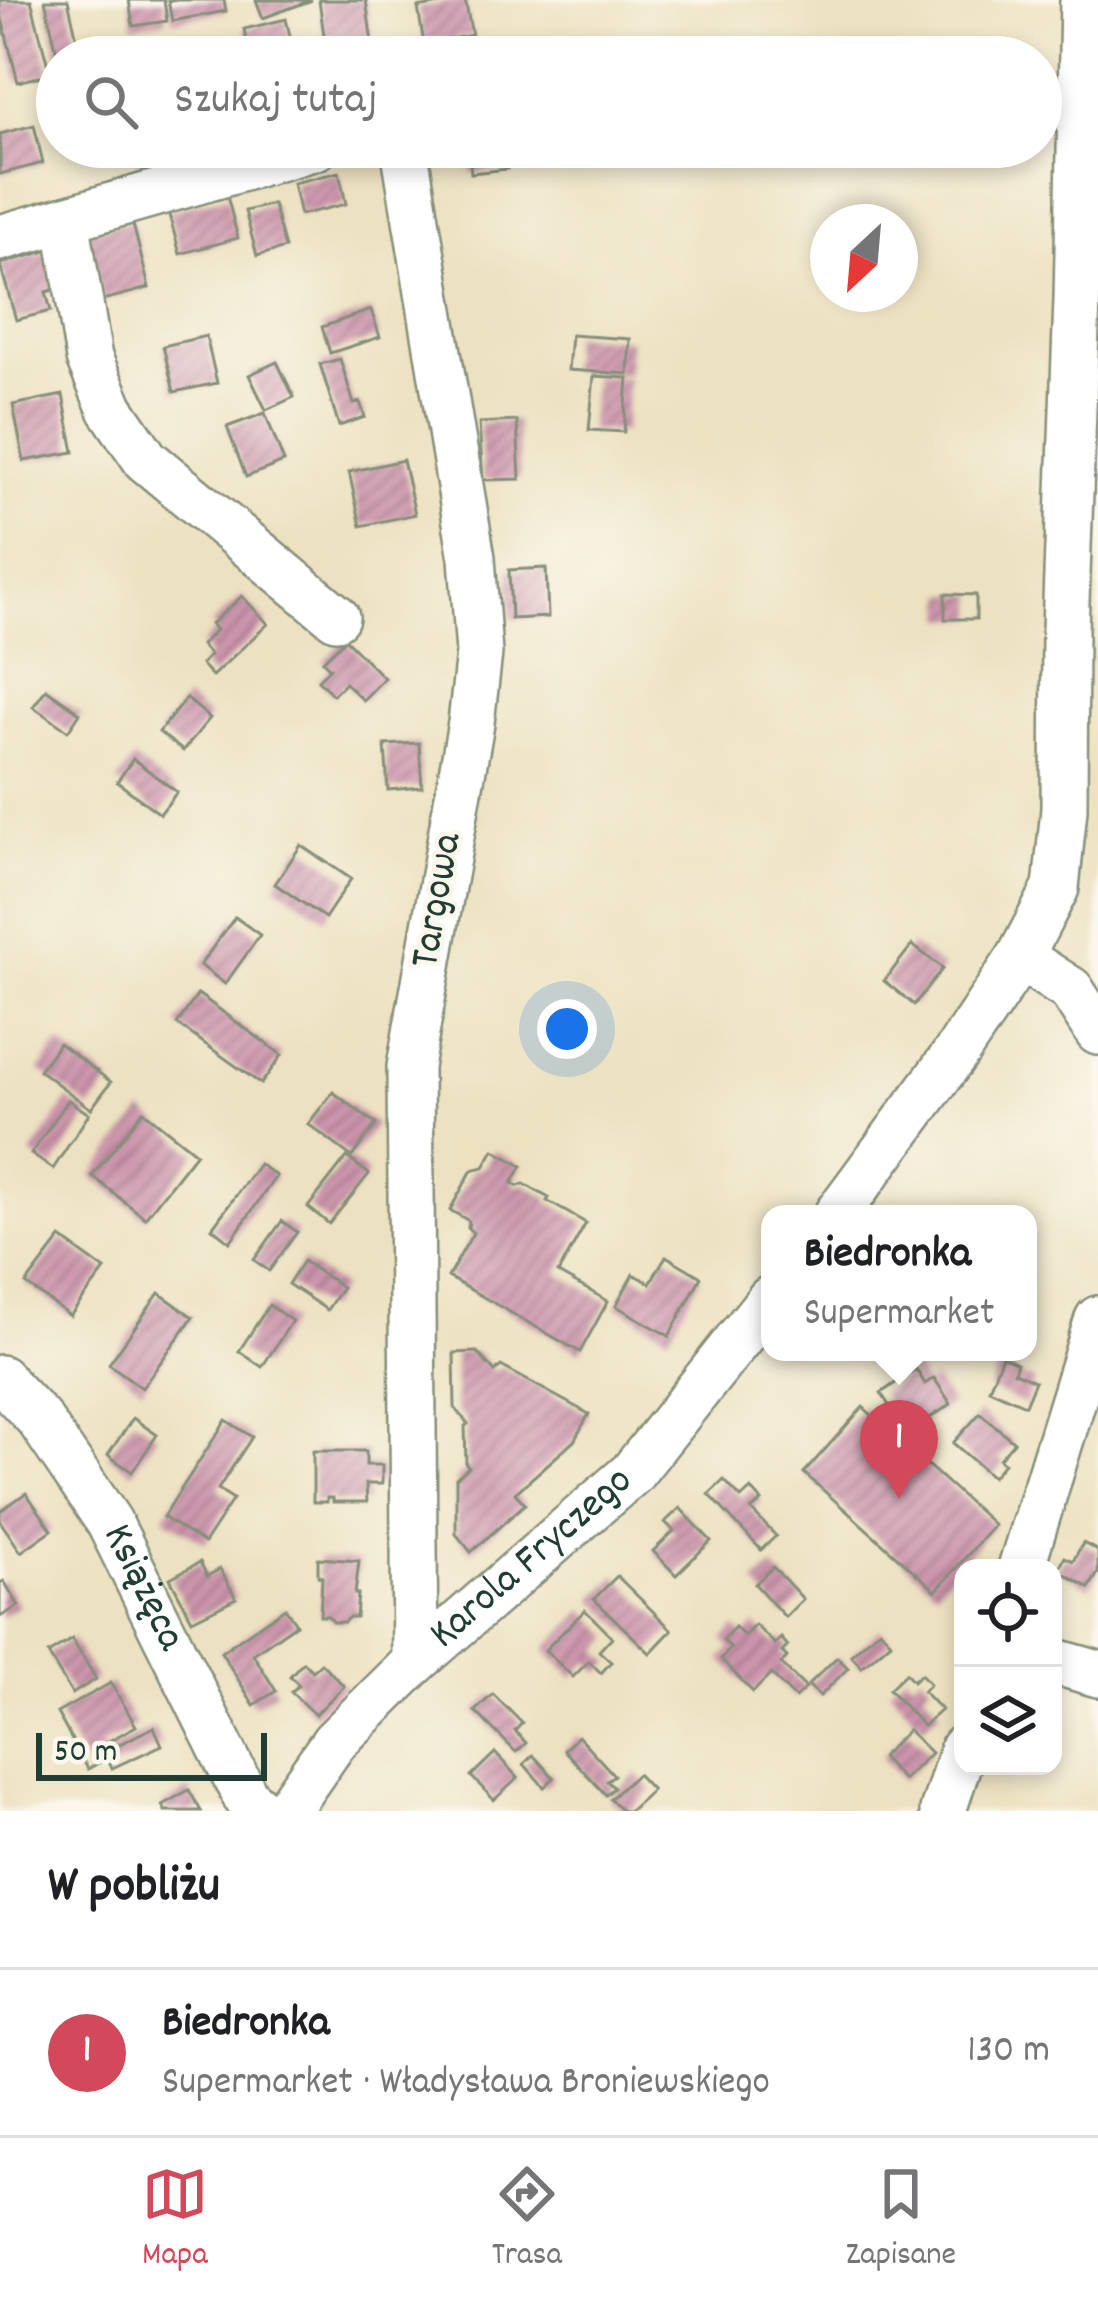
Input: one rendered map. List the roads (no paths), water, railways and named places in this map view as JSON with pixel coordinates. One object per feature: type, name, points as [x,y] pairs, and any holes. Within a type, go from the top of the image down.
[{"type":"street","points":[[844,1205],[956,1053],[1020,957],[1056,888],[1082,632],[1077,300],[1083,0]]},
{"type":"street","points":[[0,238],[243,168]]},
{"type":"street","name":"Targowa","points":[[407,168],[472,558],[479,653],[471,723],[410,1067],[415,1661]]},
{"type":"street","points":[[66,219],[89,358],[111,409],[146,460],[336,617]]},
{"type":"street","points":[[1020,957],[1071,990],[1098,1032]]},
{"type":"street","name":"Karola Fryczego","points":[[286,1811],[334,1742],[415,1661],[632,1473],[761,1310]]},
{"type":"street","points":[[1024,1559],[1098,1318]]},
{"type":"street","name":"Książęca","points":[[0,1378],[39,1419],[109,1522],[246,1798],[261,1811]]},
{"type":"street","points":[[1062,1664],[1098,1674]]},
{"type":"street","points":[[943,1811],[954,1775]]},
{"type":"place","name":"Biedronka","points":[[899,1499]]}]
